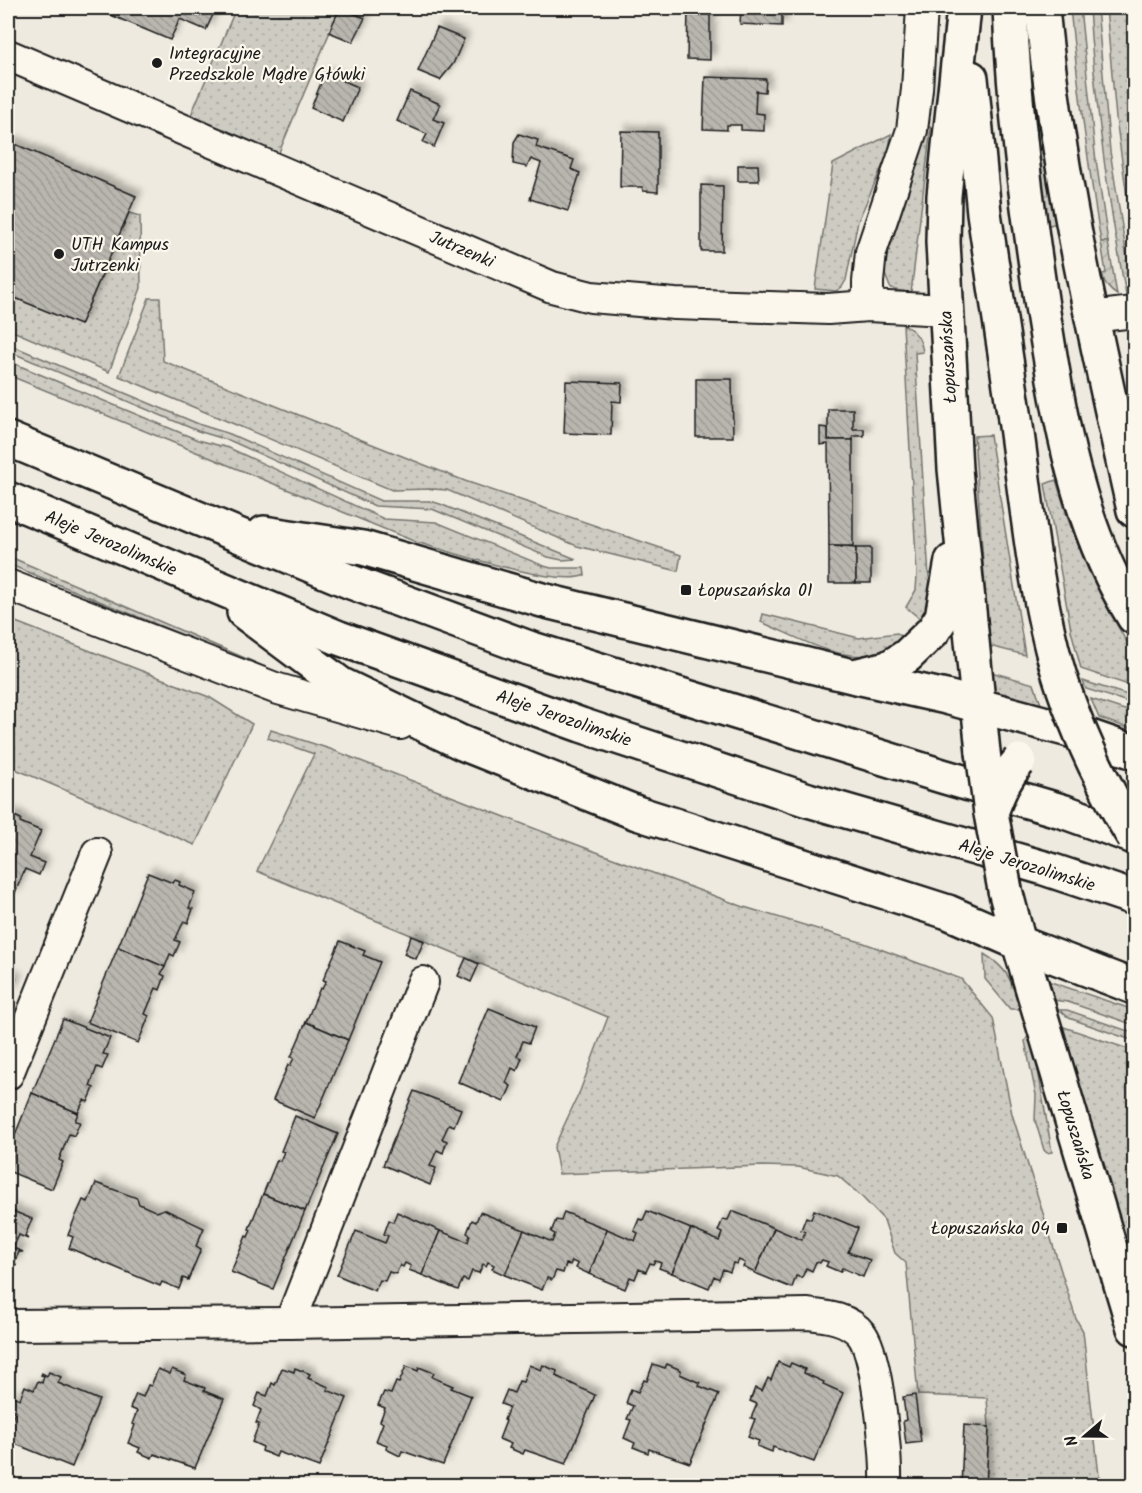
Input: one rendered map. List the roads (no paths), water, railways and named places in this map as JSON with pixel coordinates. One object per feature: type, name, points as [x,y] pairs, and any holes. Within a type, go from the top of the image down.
[{"type":"main road","name":"Łopuszańska","points":[[966,8],[944,196],[943,242],[950,402],[982,752],[1005,890],[1134,1328]]},
{"type":"main road","points":[[966,8],[979,170],[1041,593],[1052,650],[1070,707],[1087,748],[1109,795],[1134,837]]},
{"type":"main road","points":[[1010,8],[1012,74],[1022,162],[1059,413],[1091,530],[1106,565],[1134,617]]},
{"type":"main road","points":[[1042,8],[1054,110],[1091,316],[1134,510]]},
{"type":"main road","points":[[8,439],[351,582],[529,648],[930,773],[1065,812],[1134,837]]},
{"type":"main road","name":"Aleje Jerozolimskie","points":[[8,499],[339,638],[581,725],[808,800],[1044,868],[1134,898]]},
{"type":"main road","points":[[852,676],[888,668],[907,656],[933,632],[942,617],[946,601],[959,519]]},
{"type":"main road","points":[[216,526],[363,548],[542,600],[1073,731],[1134,752]]},
{"type":"main road","points":[[204,582],[340,684],[462,743],[637,813],[948,912],[1019,943],[1129,983]]},
{"type":"main road","points":[[991,813],[1004,781],[1032,748],[1048,738],[1073,731]]},
{"type":"street","points":[[868,306],[871,252],[912,130],[922,8]]},
{"type":"street","name":"Jutrzenki","points":[[8,55],[552,287],[591,297],[675,304],[828,309],[868,306],[945,310]]},
{"type":"street","points":[[1091,316],[1134,312]]},
{"type":"street","points":[[8,585],[275,688],[462,743]]},
{"type":"street","points":[[8,1074],[98,854]]},
{"type":"street","points":[[290,1323],[423,982]]},
{"type":"street","points":[[8,1325],[290,1323],[807,1314],[833,1317],[855,1328],[870,1350],[874,1364],[886,1485]]},
{"type":"place","name":"Integracyjne Przedszkole Mądre Główki","points":[[157,63]]},
{"type":"place","name":"UTH Kampus Jutrzenki","points":[[59,254]]},
{"type":"place","name":"Łopuszańska 01","points":[[686,590]]},
{"type":"place","name":"Łopuszańska 04","points":[[1062,1228]]}]
